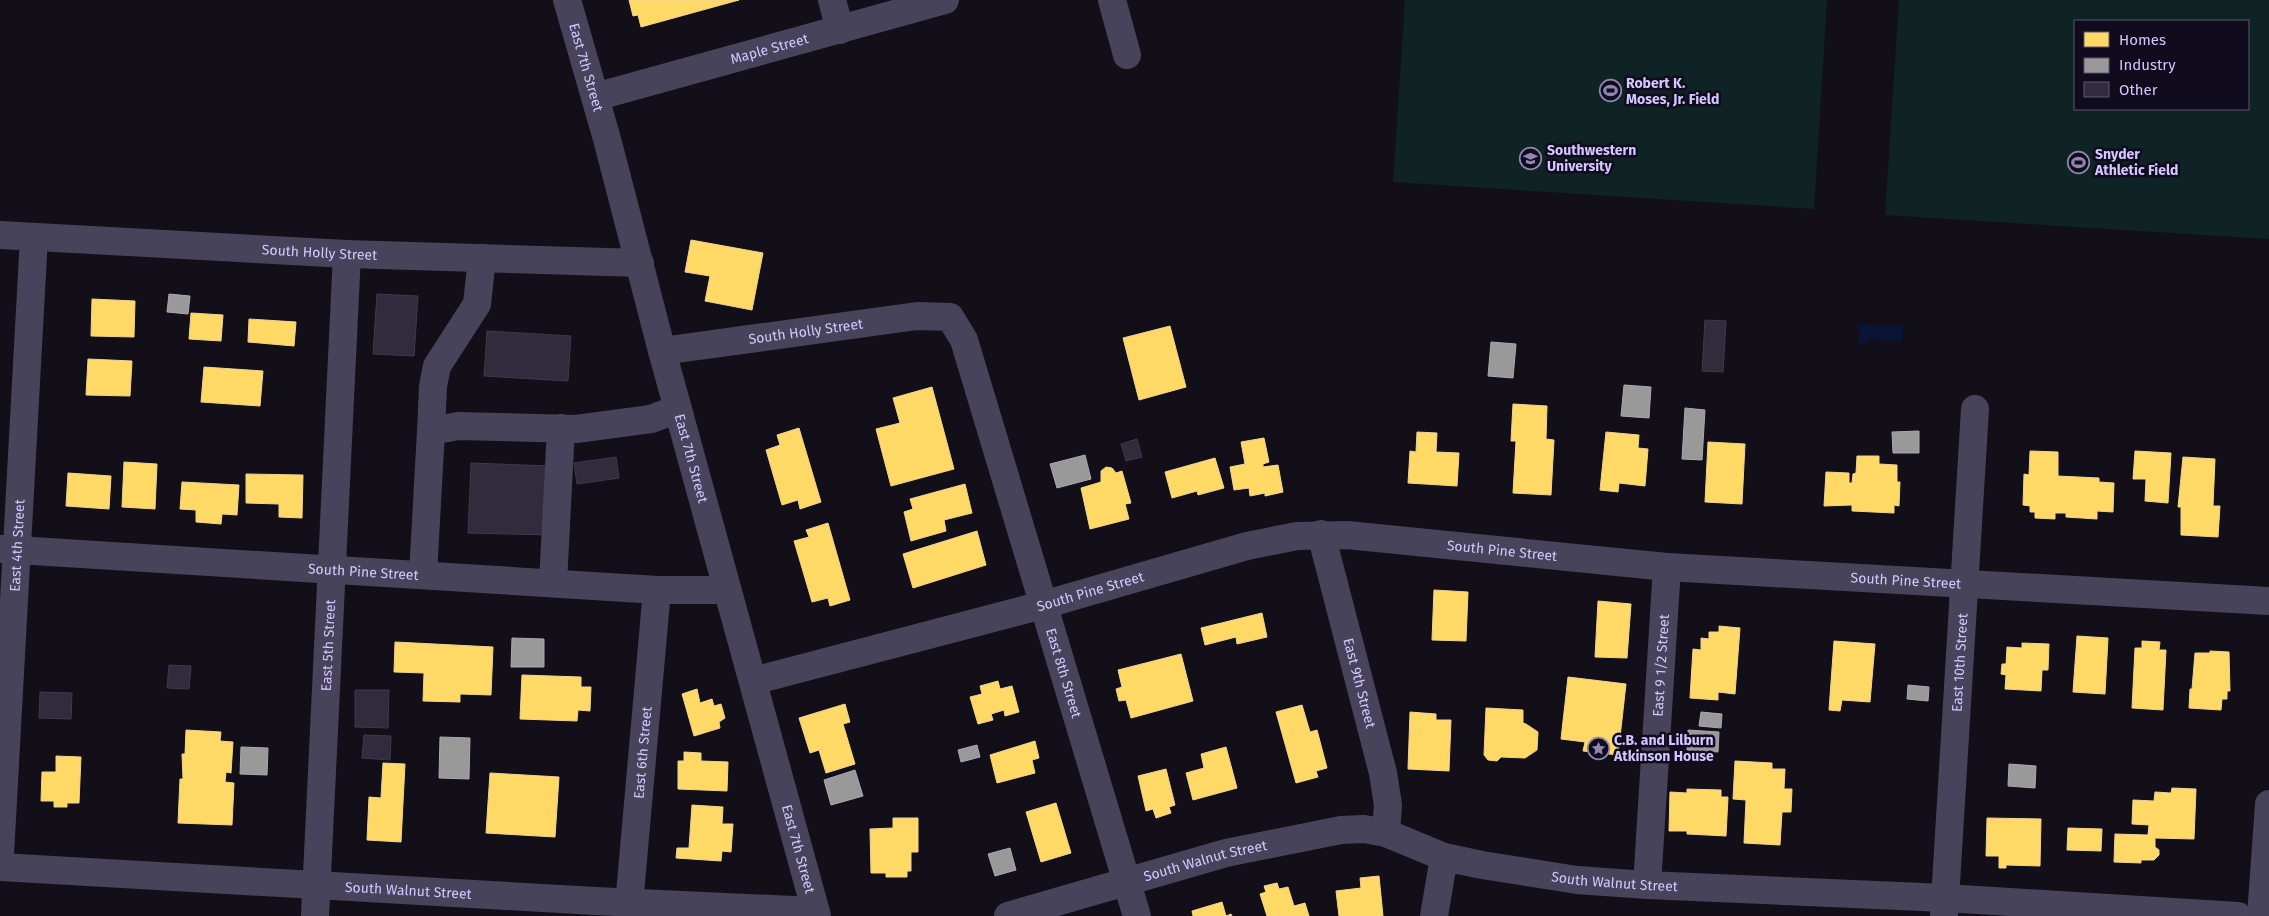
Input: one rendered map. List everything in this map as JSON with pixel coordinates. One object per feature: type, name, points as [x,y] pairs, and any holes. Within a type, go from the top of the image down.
[{"type":"street","name":"East 7th Street","points":[[567,0],[640,263],[726,590],[753,681],[816,913]]},
{"type":"street","points":[[832,0],[840,30]]},
{"type":"street","name":"Maple Street","points":[[595,97],[945,0]]},
{"type":"street","points":[[1112,0],[1128,55]]},
{"type":"street","name":"South Holly Street","points":[[0,235],[347,254],[640,263]]},
{"type":"street","name":"East 4th Street","points":[[0,855],[8,550],[34,237]]},
{"type":"street","name":"East 5th Street","points":[[315,916],[347,254]]},
{"type":"street","points":[[423,575],[433,386],[437,366],[477,304],[482,258]]},
{"type":"street","name":"South Holly Street","points":[[662,351],[917,316],[950,317]]},
{"type":"street","name":"East 8th Street","points":[[950,317],[964,340],[1137,916]]},
{"type":"street","points":[[431,431],[458,426],[576,429],[651,419],[678,409]]},
{"type":"street","name":"East 10th Street","points":[[1944,907],[1975,409]]},
{"type":"street","points":[[553,583],[562,428]]},
{"type":"street","name":"South Pine Street","points":[[753,681],[1043,605],[1247,546],[1297,536],[1322,534],[1347,534],[1666,566],[2269,600]]},
{"type":"street","name":"East 9th Street","points":[[1322,534],[1383,773],[1388,805],[1386,833]]},
{"type":"street","name":"South Pine Street","points":[[8,550],[657,590],[726,590]]},
{"type":"street","name":"East 9 1/2 Street","points":[[1647,885],[1666,566]]},
{"type":"street","name":"East 6th Street","points":[[629,909],[657,590]]},
{"type":"street","points":[[2261,916],[2269,804]]},
{"type":"street","name":"South Walnut Street","points":[[1008,916],[1226,853],[1278,841],[1341,830],[1364,830],[1386,833],[1444,857],[1577,880],[1944,907],[2238,916]]},
{"type":"street","points":[[1434,916],[1444,857]]},
{"type":"street","name":"South Walnut Street","points":[[0,867],[317,885],[629,909],[816,913]]},
{"type":"green space","name":"Robert K. Moses, Jr. Field","points":[[1405,0],[1827,0],[1814,209],[1393,182]]},
{"type":"green space","name":"Snyder Athletic Field","points":[[1899,0],[2269,0],[2269,239],[1885,215]]},
{"type":"water","points":[[1860,324],[1903,326],[1902,341],[1868,339],[1868,344],[1858,344]]},
{"type":"building: Homes","points":[[629,0],[739,0],[641,27],[638,15],[633,16]]},
{"type":"building: Homes","points":[[691,240],[763,253],[752,310],[705,301],[710,276],[685,272]]},
{"type":"building: Homes","points":[[92,299],[135,301],[134,337],[91,336]]},
{"type":"building: Homes","points":[[191,313],[223,315],[221,341],[189,339]]},
{"type":"building: Homes","points":[[249,319],[296,322],[294,346],[248,342]]},
{"type":"building: Homes","points":[[1170,326],[1186,387],[1139,400],[1123,338]]},
{"type":"building: Homes","points":[[88,359],[132,361],[130,396],[86,395]]},
{"type":"building: Homes","points":[[204,367],[263,371],[260,406],[201,402]]},
{"type":"building: Homes","points":[[932,387],[954,469],[891,486],[876,429],[900,423],[893,398]]},
{"type":"building: Homes","points":[[1513,404],[1547,406],[1546,439],[1554,440],[1551,495],[1513,493],[1516,441],[1511,441]]},
{"type":"building: Homes","points":[[799,428],[821,502],[800,509],[798,500],[782,505],[766,450],[780,445],[777,435]]},
{"type":"building: Homes","points":[[1417,432],[1437,433],[1436,452],[1459,453],[1457,486],[1408,483],[1410,451],[1416,452]]},
{"type":"building: Homes","points":[[1606,432],[1639,435],[1638,448],[1648,449],[1645,486],[1619,483],[1618,492],[1600,490]]},
{"type":"building: Homes","points":[[1264,438],[1269,462],[1263,464],[1263,467],[1278,465],[1283,492],[1265,496],[1265,493],[1250,496],[1249,488],[1234,490],[1230,467],[1245,464],[1241,442]]},
{"type":"building: Homes","points":[[1708,442],[1745,444],[1742,504],[1705,502]]},
{"type":"building: Homes","points":[[2030,451],[2058,452],[2058,476],[2099,478],[2099,482],[2114,483],[2113,512],[2097,511],[2097,519],[2066,517],[2066,513],[2055,513],[2055,519],[2035,518],[2035,512],[2030,512],[2030,506],[2023,505],[2024,474],[2029,475]]},
{"type":"building: Homes","points":[[2135,451],[2171,453],[2168,503],[2145,501],[2146,479],[2133,479]]},
{"type":"building: Homes","points":[[1857,456],[1879,456],[1879,464],[1897,465],[1897,482],[1900,482],[1899,506],[1894,505],[1894,513],[1852,511],[1852,505],[1824,506],[1826,472],[1849,473],[1849,483],[1852,483],[1853,474],[1856,473]]},
{"type":"building: Homes","points":[[2183,457],[2215,459],[2213,506],[2220,506],[2218,537],[2181,535],[2181,507],[2178,507]]},
{"type":"building: Homes","points":[[1215,458],[1224,488],[1198,495],[1197,491],[1172,498],[1165,472]]},
{"type":"building: Homes","points":[[124,462],[157,464],[155,509],[122,507]]},
{"type":"building: Homes","points":[[1106,467],[1112,468],[1116,473],[1122,471],[1131,503],[1125,504],[1129,519],[1090,529],[1081,488],[1101,482],[1101,471]]},
{"type":"building: Homes","points":[[68,473],[111,476],[109,509],[66,506]]},
{"type":"building: Homes","points":[[246,474],[303,475],[302,518],[279,517],[279,504],[246,503]]},
{"type":"building: Homes","points":[[182,482],[239,485],[237,515],[222,514],[221,524],[196,522],[196,510],[180,509]]},
{"type":"building: Homes","points":[[965,484],[972,513],[944,520],[946,531],[911,541],[904,512],[913,509],[910,499]]},
{"type":"building: Homes","points":[[828,523],[850,600],[830,606],[828,598],[812,602],[794,541],[809,537],[806,530]]},
{"type":"building: Homes","points":[[977,531],[986,565],[913,588],[903,554]]},
{"type":"building: Homes","points":[[1434,590],[1468,592],[1466,641],[1432,640]]},
{"type":"building: Homes","points":[[1598,601],[1631,604],[1627,658],[1595,657]]},
{"type":"building: Homes","points":[[1262,613],[1267,637],[1237,644],[1236,637],[1205,645],[1201,628]]},
{"type":"building: Homes","points":[[1719,626],[1740,628],[1735,694],[1718,692],[1718,700],[1690,698],[1693,649],[1701,650],[1701,638],[1709,639],[1709,632],[1719,632]]},
{"type":"building: Homes","points":[[2077,636],[2108,638],[2105,694],[2073,692]]},
{"type":"building: Homes","points":[[1834,641],[1875,644],[1870,702],[1842,700],[1840,711],[1829,710]]},
{"type":"building: Homes","points":[[2142,641],[2160,642],[2159,650],[2166,650],[2163,710],[2132,708],[2135,648],[2142,648]]},
{"type":"building: Homes","points":[[395,642],[493,647],[491,695],[460,694],[460,702],[423,701],[424,673],[394,672]]},
{"type":"building: Homes","points":[[2022,643],[2049,644],[2048,670],[2042,670],[2041,691],[2005,689],[2006,675],[2001,674],[2002,664],[2006,664],[2007,647],[2022,648]]},
{"type":"building: Homes","points":[[2210,651],[2229,652],[2230,691],[2227,691],[2227,699],[2222,699],[2221,710],[2189,708],[2195,653],[2210,653]]},
{"type":"building: Homes","points":[[1181,654],[1193,701],[1131,718],[1126,700],[1119,701],[1116,689],[1122,687],[1118,670]]},
{"type":"building: Homes","points":[[522,675],[581,677],[581,687],[591,687],[590,711],[578,710],[577,721],[520,719]]},
{"type":"building: Homes","points":[[1568,677],[1626,684],[1618,755],[1583,751],[1585,742],[1561,739]]},
{"type":"building: Homes","points":[[998,681],[1000,689],[1012,686],[1019,712],[1005,716],[1004,710],[991,714],[993,720],[978,724],[970,697],[982,694],[980,686]]},
{"type":"building: Homes","points":[[697,689],[700,703],[712,699],[714,706],[721,704],[725,718],[719,722],[720,728],[694,736],[682,694]]},
{"type":"building: Homes","points":[[845,704],[850,722],[843,724],[855,764],[826,773],[819,750],[810,753],[799,718]]},
{"type":"building: Homes","points":[[1302,705],[1310,732],[1317,730],[1327,768],[1316,771],[1318,777],[1296,783],[1276,712]]},
{"type":"building: Homes","points":[[1486,708],[1523,710],[1523,723],[1538,732],[1537,750],[1525,758],[1501,757],[1497,761],[1488,760],[1484,755]]},
{"type":"building: Homes","points":[[1410,712],[1436,714],[1436,720],[1451,720],[1449,771],[1408,769]]},
{"type":"building: Homes","points":[[186,730],[221,732],[220,741],[233,742],[231,773],[226,772],[225,782],[234,783],[232,825],[178,823],[180,779],[183,779],[182,754],[185,754]]},
{"type":"building: Homes","points":[[1035,741],[1039,758],[1032,760],[1035,773],[997,783],[990,755]]},
{"type":"building: Homes","points":[[1226,747],[1237,788],[1193,800],[1186,773],[1204,768],[1201,754]]},
{"type":"building: Homes","points":[[684,752],[701,753],[701,761],[728,762],[727,791],[678,789],[678,761],[684,761]]},
{"type":"building: Homes","points":[[56,756],[81,757],[79,803],[67,803],[67,807],[54,807],[54,801],[41,801],[42,772],[56,772]]},
{"type":"building: Homes","points":[[1735,761],[1772,763],[1772,769],[1785,769],[1784,789],[1792,789],[1791,812],[1782,812],[1780,845],[1744,843],[1746,800],[1733,799]]},
{"type":"building: Homes","points":[[383,763],[405,764],[401,842],[367,840],[369,797],[381,798]]},
{"type":"building: Homes","points":[[1166,769],[1175,805],[1169,807],[1171,813],[1156,818],[1153,809],[1146,811],[1138,776]]},
{"type":"building: Homes","points":[[490,773],[559,777],[555,837],[486,833]]},
{"type":"building: Homes","points":[[2172,788],[2196,789],[2194,839],[2155,838],[2155,847],[2159,850],[2159,855],[2154,860],[2141,860],[2141,863],[2114,862],[2115,834],[2148,835],[2149,825],[2132,824],[2133,800],[2154,801],[2155,792],[2171,793]]},
{"type":"building: Homes","points":[[1687,789],[1721,790],[1721,797],[1728,797],[1726,836],[1687,834],[1687,831],[1669,831],[1670,792],[1687,793]]},
{"type":"building: Homes","points":[[1056,803],[1071,853],[1041,862],[1026,812]]},
{"type":"building: Homes","points":[[692,805],[723,807],[722,824],[733,824],[731,852],[722,851],[721,861],[676,858],[677,848],[689,848]]},
{"type":"building: Homes","points":[[893,818],[918,818],[918,852],[911,852],[911,871],[907,871],[907,877],[886,877],[886,873],[871,873],[870,829],[893,828]]},
{"type":"building: Homes","points":[[1987,818],[2041,819],[2040,866],[2006,865],[2006,868],[1999,868],[1999,856],[1986,856]]},
{"type":"building: Homes","points":[[2068,828],[2102,829],[2101,851],[2067,850]]},
{"type":"building: Homes","points":[[1379,876],[1383,916],[1339,916],[1336,891],[1361,888],[1360,878]]},
{"type":"building: Homes","points":[[1277,883],[1279,889],[1288,887],[1294,906],[1305,903],[1309,916],[1267,916],[1260,894],[1266,892],[1264,886]]},
{"type":"building: Homes","points":[[1222,902],[1226,916],[1193,916],[1192,911]]},
{"type":"building: Industry","points":[[169,294],[190,296],[188,314],[167,312]]},
{"type":"building: Industry","points":[[1491,342],[1516,344],[1513,378],[1488,376]]},
{"type":"building: Industry","points":[[1624,385],[1651,387],[1649,418],[1621,416]]},
{"type":"building: Industry","points":[[1685,408],[1705,410],[1702,460],[1682,459]]},
{"type":"building: Industry","points":[[1919,431],[1919,453],[1893,453],[1892,432]]},
{"type":"building: Industry","points":[[1085,455],[1091,479],[1057,488],[1050,464]]},
{"type":"building: Industry","points":[[512,638],[544,639],[544,667],[511,667]]},
{"type":"building: Industry","points":[[1908,685],[1929,687],[1928,701],[1907,699]]},
{"type":"building: Industry","points":[[1701,712],[1722,714],[1721,728],[1699,726]]},
{"type":"building: Industry","points":[[1688,730],[1719,732],[1718,752],[1687,750]]},
{"type":"building: Industry","points":[[440,737],[470,738],[469,779],[439,778]]},
{"type":"building: Industry","points":[[977,745],[980,757],[961,762],[958,750]]},
{"type":"building: Industry","points":[[241,747],[268,748],[267,775],[240,774]]},
{"type":"building: Industry","points":[[2009,764],[2036,766],[2035,788],[2008,786]]},
{"type":"building: Industry","points":[[855,770],[863,796],[831,805],[824,780]]},
{"type":"building: Industry","points":[[1010,848],[1016,870],[995,876],[988,854]]},
{"type":"building: Other","points":[[377,294],[418,296],[414,356],[373,354]]},
{"type":"building: Other","points":[[1705,320],[1726,321],[1723,372],[1702,371]]},
{"type":"building: Other","points":[[487,331],[571,336],[568,381],[484,376]]},
{"type":"building: Other","points":[[1137,439],[1142,457],[1126,461],[1121,444]]},
{"type":"building: Other","points":[[616,457],[619,478],[577,484],[574,463]]},
{"type":"building: Other","points":[[471,463],[550,466],[550,535],[468,533]]},
{"type":"building: Other","points":[[169,665],[191,666],[189,689],[167,688]]},
{"type":"building: Other","points":[[355,690],[389,690],[388,728],[355,727]]},
{"type":"building: Other","points":[[40,692],[72,693],[71,719],[39,718]]},
{"type":"building: Other","points":[[364,735],[391,736],[390,760],[362,758]]},
{"type":"place","name":"Robert K. Moses, Jr. Field","points":[[1610,91]]},
{"type":"place","name":"Southwestern University","points":[[1531,158]]},
{"type":"place","name":"Snyder Athletic Field","points":[[2079,162]]},
{"type":"place","name":"C.B. and Lilburn Atkinson House","points":[[1598,748]]}]
